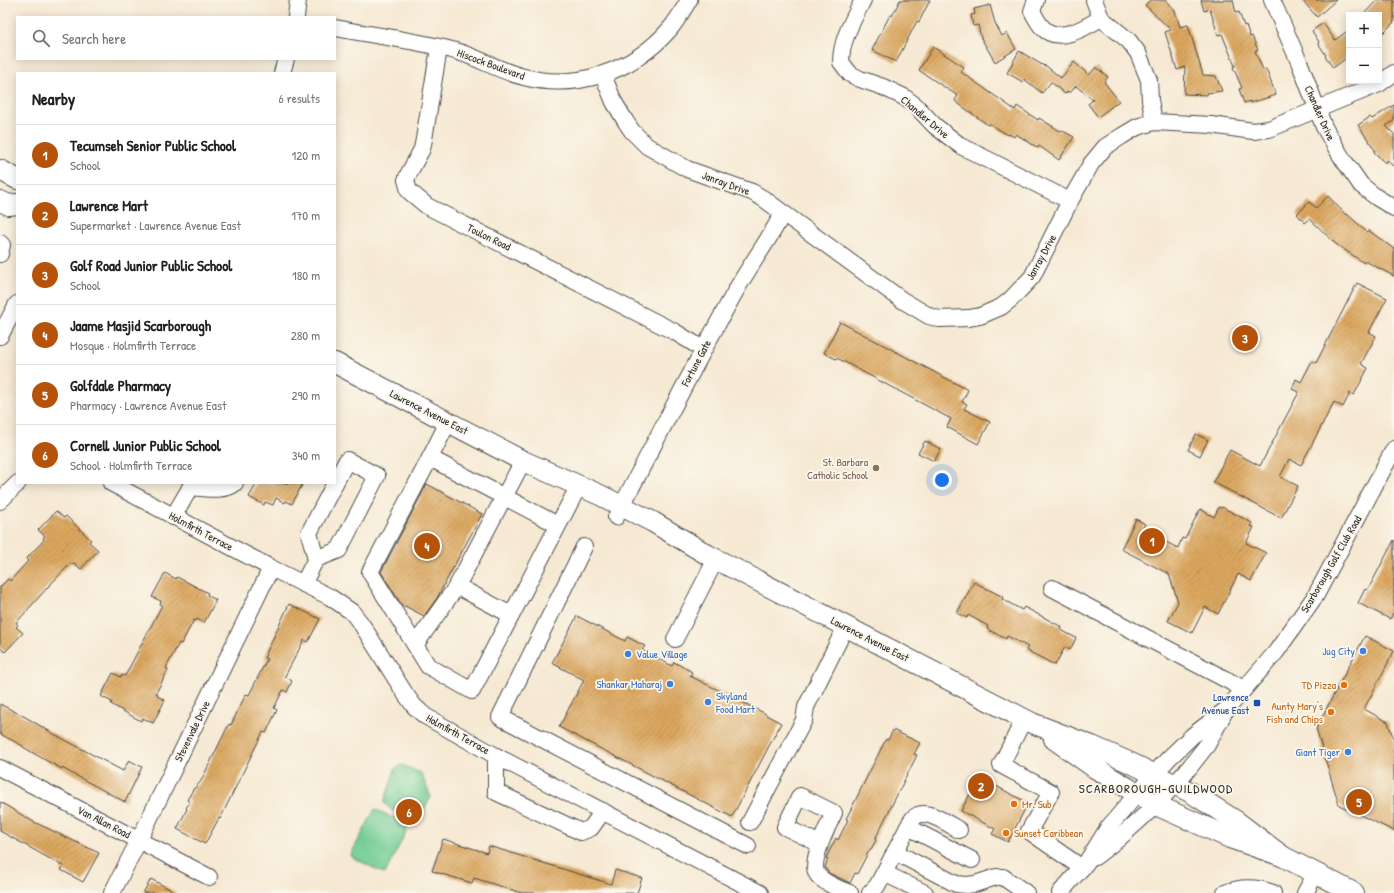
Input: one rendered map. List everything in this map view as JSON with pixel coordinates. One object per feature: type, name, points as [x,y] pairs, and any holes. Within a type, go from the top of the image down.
[{"type":"main road","points":[[0,170],[16,178]]},
{"type":"main road","points":[[0,201],[9,205],[16,204]]},
{"type":"main road","name":"Lawrence Avenue East","points":[[336,364],[523,461],[600,495],[619,511]]},
{"type":"main road","name":"Lawrence Avenue East","points":[[523,461],[574,493],[652,522],[712,557],[1028,721],[1092,746],[1190,792],[1236,821],[1282,856]]},
{"type":"main road","name":"Lawrence Avenue East","points":[[1028,721],[1095,768],[1156,805],[1230,838],[1282,856],[1316,873],[1343,890]]},
{"type":"street","points":[[296,16],[298,0]]},
{"type":"street","name":"Hiscock Boulevard","points":[[336,28],[439,48],[474,57],[507,72],[538,80],[550,82],[577,81],[603,75],[628,64],[654,45],[675,22],[689,0]]},
{"type":"street","name":"Chandler Drive","points":[[863,0],[842,45],[841,62],[850,74],[904,97],[916,106],[935,126],[961,146],[1070,201]]},
{"type":"street","points":[[1036,0],[1032,11],[1042,28],[1054,35],[1081,30],[1101,18]]},
{"type":"street","points":[[1094,0],[1101,18],[1129,41],[1138,53],[1149,80],[1150,100],[1154,122]]},
{"type":"street","name":"Chandler Drive","points":[[1272,0],[1300,64],[1324,127],[1351,173],[1361,185],[1394,208]]},
{"type":"street","name":"Toulon Road","points":[[439,48],[422,149],[406,180],[409,191],[427,206],[668,329],[703,349]]},
{"type":"street","points":[[282,72],[286,60]]},
{"type":"street","name":"Janray Drive","points":[[603,75],[614,102],[626,122],[632,131],[647,146],[687,169],[752,192],[764,199],[902,300],[929,316],[939,319],[955,319],[980,316],[1001,307],[1020,290],[1032,277],[1070,201],[1098,154],[1105,147],[1133,129],[1154,122],[1211,125],[1253,131],[1269,129],[1378,84],[1394,73]]},
{"type":"street","name":"Fortune Gate","points":[[619,511],[703,349],[783,213]]},
{"type":"street","points":[[0,243],[2,245],[0,254]]},
{"type":"street","points":[[0,336],[16,306]]},
{"type":"street","points":[[448,422],[370,572],[428,666],[472,691],[574,493]]},
{"type":"street","name":"Scarborough Golf Club Road","points":[[1084,865],[1147,815],[1189,768],[1206,744],[1227,709],[1276,652],[1316,595],[1394,449]]},
{"type":"street","points":[[303,584],[316,559],[339,550],[376,476],[341,457],[336,469]]},
{"type":"street","points":[[430,458],[558,525]]},
{"type":"street","points":[[415,645],[457,586],[503,496],[523,461]]},
{"type":"street","points":[[0,501],[17,484]]},
{"type":"street","name":"Holmfirth Terrace","points":[[113,484],[271,568],[330,597],[352,612],[362,625],[406,695],[414,706],[425,716],[496,756],[760,893]]},
{"type":"street","points":[[173,517],[192,485],[226,488],[233,486],[234,484]]},
{"type":"street","points":[[316,559],[309,533],[330,484]]},
{"type":"street","points":[[584,547],[500,717],[748,846]]},
{"type":"street","points":[[675,639],[712,557]]},
{"type":"street","name":"Stevenvale Drive","points":[[112,893],[271,568]]},
{"type":"street","points":[[457,586],[511,615]]},
{"type":"street","points":[[1052,588],[1244,689]]},
{"type":"street","points":[[750,822],[804,720],[806,707],[846,626]]},
{"type":"street","name":"Scarborough Golf Club Road","points":[[1060,893],[1084,865],[1108,828],[1154,774],[1192,736],[1227,709]]},
{"type":"street","points":[[1028,721],[1001,765],[1051,792],[1029,831],[1084,865]]},
{"type":"street","points":[[496,756],[496,792],[581,832],[591,828],[603,811]]},
{"type":"street","name":"Van Allan Road","points":[[0,768],[209,877]]},
{"type":"street","points":[[870,893],[877,886],[908,827],[916,815],[922,814],[937,818],[959,830]]},
{"type":"street","points":[[908,827],[972,860]]},
{"type":"street","points":[[820,844],[816,862],[816,872],[821,880],[850,893]]},
{"type":"street","points":[[895,852],[956,884],[975,884],[996,877],[1002,877],[1026,893]]},
{"type":"street","points":[[884,873],[924,893]]},
{"type":"street","points":[[1305,893],[1316,873]]},
{"type":"street","points":[[1225,893],[1233,889],[1259,888],[1273,893]]},
{"type":"green space","points":[[402,765],[421,773],[431,797],[421,815],[409,819],[390,809],[384,803],[395,769]]},
{"type":"green space","points":[[375,809],[409,826],[385,874],[350,856]]},
{"type":"building","points":[[900,0],[930,0],[919,22],[917,21],[896,62],[872,50],[890,15],[892,16]]},
{"type":"building","points":[[1150,0],[1165,0],[1175,11],[1180,27],[1188,25],[1203,75],[1216,76],[1222,91],[1207,93],[1207,95],[1184,94],[1185,67],[1177,70],[1165,32],[1171,30],[1145,5]]},
{"type":"building","points":[[1201,0],[1233,0],[1236,13],[1239,12],[1244,26],[1246,25],[1250,37],[1252,36],[1258,50],[1255,51],[1263,70],[1266,69],[1276,95],[1250,103],[1250,101],[1244,103],[1239,89],[1242,88],[1233,67],[1235,66],[1222,34],[1218,35],[1210,9],[1204,11]]},
{"type":"building","points":[[1302,0],[1336,0],[1317,17]]},
{"type":"building","points":[[1377,0],[1394,0],[1394,22],[1382,34],[1382,12],[1366,12]]},
{"type":"building","points":[[990,5],[995,23],[1002,36],[1007,33],[1016,49],[995,62],[981,38],[978,25],[973,26],[971,15],[975,14],[974,9]]},
{"type":"building","points":[[1323,23],[1335,40],[1346,32],[1346,58],[1333,68],[1312,31]]},
{"type":"building","points":[[933,47],[964,67],[961,72],[1015,110],[1017,106],[1038,120],[1039,118],[1060,131],[1061,130],[1074,137],[1059,160],[1039,146],[1038,148],[1016,134],[1014,137],[990,124],[988,125],[956,102],[955,100],[958,96],[920,71],[919,70]]},
{"type":"building","points":[[1019,51],[1044,66],[1045,65],[1061,78],[1074,62],[1089,75],[1096,67],[1108,77],[1104,82],[1119,101],[1098,117],[1088,104],[1093,100],[1076,86],[1070,93],[1068,91],[1065,94],[1051,82],[1042,93],[1024,79],[1023,82],[1007,73]]},
{"type":"building","points":[[1394,105],[1394,121],[1386,126],[1394,134],[1394,167],[1387,160],[1385,163],[1374,152],[1375,150],[1358,125],[1370,117],[1372,119]]},
{"type":"building","points":[[1328,196],[1346,215],[1347,214],[1367,232],[1368,230],[1394,249],[1394,276],[1365,261],[1364,263],[1336,244],[1310,219],[1305,223],[1297,214],[1309,202],[1316,208]]},
{"type":"building","points":[[1357,283],[1387,298],[1369,332],[1376,336],[1361,364],[1368,368],[1354,395],[1350,393],[1343,407],[1334,402],[1301,465],[1289,459],[1280,477],[1298,486],[1281,518],[1213,482],[1230,450],[1260,466],[1299,392],[1292,389],[1296,379],[1301,382],[1312,361],[1316,363]]},
{"type":"building","points":[[840,322],[968,390],[962,402],[967,404],[964,409],[990,422],[978,444],[947,427],[951,419],[837,358],[836,359],[824,353]]},
{"type":"building","points":[[1196,434],[1208,440],[1200,456],[1188,450]]},
{"type":"building","points":[[925,441],[941,449],[934,461],[918,453]]},
{"type":"building","points":[[256,484],[302,484],[292,504],[286,501],[285,503],[276,498],[273,505],[265,502],[264,505],[249,497]]},
{"type":"building","points":[[427,484],[482,514],[437,598],[424,616],[405,606],[403,607],[381,572]]},
{"type":"building","points":[[1219,507],[1222,507],[1252,523],[1250,526],[1254,527],[1246,543],[1266,553],[1251,581],[1238,574],[1218,614],[1205,607],[1192,633],[1168,621],[1178,602],[1169,574],[1121,549],[1136,519],[1145,524],[1142,530],[1178,548],[1182,538],[1185,539],[1200,509],[1214,517]]},
{"type":"building","points":[[56,511],[64,518],[66,516],[91,540],[89,542],[98,550],[81,569],[74,563],[71,563],[48,587],[16,623],[18,625],[16,627],[23,633],[5,652],[0,648],[0,587],[8,579],[10,581],[28,561],[26,559],[44,540],[43,538],[45,536],[38,530]]},
{"type":"building","points":[[1394,540],[1394,611],[1390,619],[1358,603],[1365,589],[1367,590],[1371,584]]},
{"type":"building","points":[[165,573],[176,579],[177,577],[208,593],[207,595],[216,600],[204,623],[197,619],[196,621],[194,620],[181,644],[179,643],[166,668],[168,670],[156,693],[158,694],[157,696],[165,700],[153,723],[143,718],[141,721],[111,704],[112,702],[101,696],[113,673],[121,677],[122,675],[125,676],[162,605],[160,604],[161,601],[152,597]]},
{"type":"building","points":[[974,582],[1003,597],[1002,599],[1022,610],[1024,607],[1062,627],[1061,630],[1076,638],[1070,650],[1065,647],[1055,665],[1026,650],[1028,647],[1007,636],[1006,639],[987,629],[988,626],[968,615],[967,618],[957,613]]},
{"type":"building","points":[[289,604],[320,619],[308,642],[304,640],[285,676],[292,681],[287,692],[283,690],[274,708],[277,710],[266,733],[263,732],[220,819],[219,818],[205,844],[177,829],[190,802],[187,800],[194,788],[201,781],[229,724],[231,725],[246,694],[249,695],[267,659],[264,658]]},
{"type":"building","points":[[577,616],[625,641],[627,637],[645,646],[642,650],[672,666],[674,662],[692,672],[690,676],[781,723],[732,817],[559,727],[584,680],[552,663]]},
{"type":"building","points":[[1365,636],[1394,651],[1364,709],[1388,722],[1394,740],[1394,831],[1339,805],[1316,728]]},
{"type":"building","points":[[0,704],[123,771],[129,760],[142,767],[125,802],[47,761],[0,734]]},
{"type":"building","points":[[893,730],[920,743],[914,754],[917,755],[875,839],[876,840],[857,874],[855,873],[850,883],[829,873],[825,867],[828,859],[826,858],[836,838],[838,840],[848,820],[846,819],[886,739],[888,740]]},
{"type":"building","points":[[979,777],[1028,803],[1008,842],[992,834],[995,829],[961,811]]},
{"type":"building","points":[[0,802],[32,821],[99,853],[83,882],[61,870],[63,866],[0,831]]},
{"type":"building","points":[[443,839],[487,853],[489,846],[611,884],[615,870],[642,878],[637,893],[522,893],[474,878],[472,883],[432,871]]},
{"type":"building","points":[[151,879],[177,893],[143,893]]},
{"type":"place","name":"Golf Road Junior Public School","points":[[1245,338]]},
{"type":"place","name":"St. Barbara Catholic School","points":[[876,468]]},
{"type":"place","name":"Tecumseh Senior Public School","points":[[1152,541]]},
{"type":"place","name":"Jaame Masjid Scarborough","points":[[427,546]]},
{"type":"place","name":"Jug City","points":[[1363,651]]},
{"type":"place","name":"Value Village","points":[[628,654]]},
{"type":"place","name":"Shankar Maharaj","points":[[670,684]]},
{"type":"place","name":"TD Pizza","points":[[1344,685]]},
{"type":"place","name":"Skyland Food Mart","points":[[708,702]]},
{"type":"place","name":"Lawrence Avenue East","points":[[1257,703]]},
{"type":"place","name":"Aunty Mary's Fish and Chips","points":[[1331,712]]},
{"type":"place","name":"Giant Tiger","points":[[1348,752]]},
{"type":"place","name":"Lawrence Mart","points":[[981,786]]},
{"type":"place","name":"Golfdale Pharmacy","points":[[1359,802]]},
{"type":"place","name":"Mr. Sub","points":[[1014,804]]},
{"type":"place","name":"Cornell Junior Public School","points":[[409,812]]},
{"type":"place","name":"Sunset Caribbean","points":[[1006,833]]},
{"type":"district","name":"SCARBOROUGH–GUILDWOOD","points":[[1156,788]]}]
